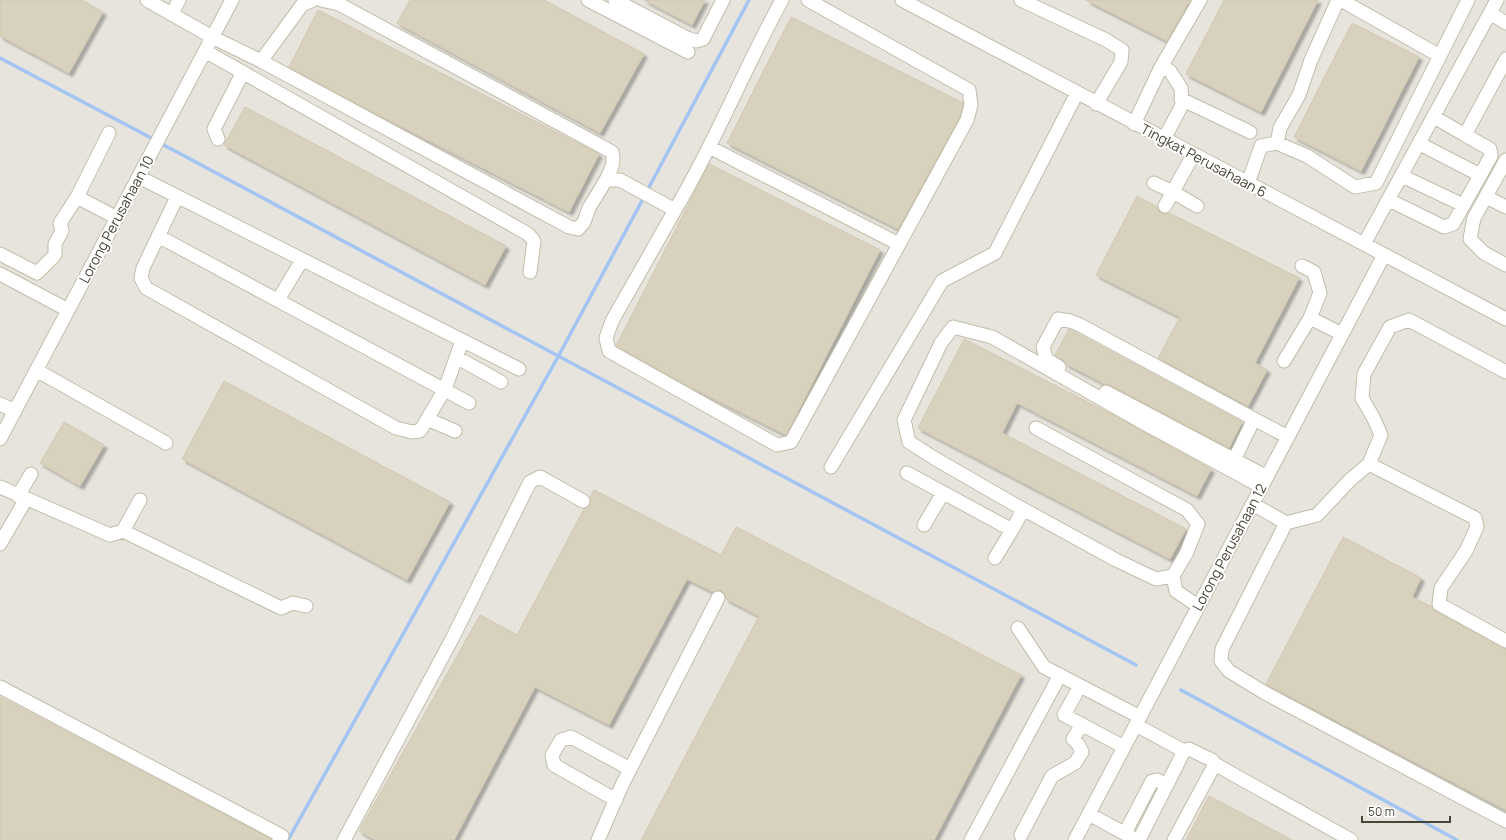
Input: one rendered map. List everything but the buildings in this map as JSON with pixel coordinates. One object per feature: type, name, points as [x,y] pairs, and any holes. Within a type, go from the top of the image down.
[{"type":"street","points":[[148,0],[212,37],[261,61],[569,227],[578,229],[584,222],[613,166],[614,160],[612,152],[339,4],[320,0]]},
{"type":"street","points":[[172,14],[179,0]]},
{"type":"street","name":"Lorong Perusahaan 10","points":[[0,439],[232,0]]},
{"type":"street","points":[[261,61],[302,5],[313,0]]},
{"type":"street","points":[[588,0],[688,52]]},
{"type":"street","points":[[615,0],[687,38],[696,41],[703,39],[723,0]]},
{"type":"street","points":[[782,0],[745,71],[709,147],[612,321],[606,338],[609,351],[777,445],[791,442],[967,120],[971,105],[969,90],[808,0]]},
{"type":"street","name":"Tingkat Perusahaan 6","points":[[902,0],[924,5],[1096,104],[1506,319]]},
{"type":"street","points":[[1021,0],[1106,40],[1122,50],[1121,62],[1096,104]]},
{"type":"street","points":[[1134,124],[1161,67],[1200,0]]},
{"type":"street","points":[[1277,143],[1280,128],[1299,95],[1311,60],[1339,0],[1440,56]]},
{"type":"street","points":[[1248,183],[1261,146],[1277,143],[1307,156],[1355,187],[1376,183],[1468,0]]},
{"type":"street","points":[[1364,244],[1498,0]]},
{"type":"street","points":[[1490,13],[1506,23]]},
{"type":"street","points":[[205,51],[528,234],[534,241],[530,272]]},
{"type":"street","points":[[1465,135],[1506,58]]},
{"type":"street","points":[[1161,67],[1170,71],[1181,88],[1182,105],[1164,139]]},
{"type":"street","points":[[218,139],[214,130],[244,72]]},
{"type":"street","points":[[831,467],[942,281],[995,253],[1077,93]]},
{"type":"street","points":[[1181,99],[1250,132]]},
{"type":"street","points":[[1389,200],[1444,227],[1453,224],[1491,156],[1490,149],[1434,117]]},
{"type":"street","points":[[0,254],[37,273],[55,255],[55,244],[62,231],[60,223],[76,197],[109,133]]},
{"type":"street","points":[[1420,144],[1480,175]]},
{"type":"street","points":[[709,147],[899,244]]},
{"type":"street","points":[[1165,206],[1193,155]]},
{"type":"street","points":[[1506,160],[1474,218],[1470,239],[1484,253],[1506,265]]},
{"type":"street","points":[[1402,176],[1463,205]]},
{"type":"street","points":[[139,177],[519,369]]},
{"type":"street","points":[[606,180],[620,180],[674,210]]},
{"type":"street","points":[[1154,183],[1197,206]]},
{"type":"street","points":[[76,197],[117,218]]},
{"type":"street","points":[[177,197],[143,268],[141,278],[146,288],[396,428],[412,432],[420,431],[445,389],[462,341]]},
{"type":"street","points":[[1486,197],[1506,207]]},
{"type":"street","points":[[158,236],[469,403]]},
{"type":"street","name":"Lorong Perusahaan 12","points":[[1075,840],[1384,255]]},
{"type":"street","points":[[278,300],[302,260]]},
{"type":"street","points":[[1284,361],[1310,318],[1320,293],[1314,272],[1302,266]]},
{"type":"street","points":[[0,274],[68,310]]},
{"type":"street","points":[[1310,318],[1342,334]]},
{"type":"street","points":[[1264,482],[1234,460],[1046,359],[1043,347],[1058,319],[1070,321],[1288,436]]},
{"type":"street","points":[[1253,504],[1286,523],[1317,515],[1350,480],[1369,464],[1381,435],[1362,398],[1364,374],[1390,327],[1409,320],[1506,372]]},
{"type":"street","points":[[1173,576],[1156,579],[1116,560],[1023,510],[908,442],[904,420],[940,343],[953,327],[992,337],[1142,422],[1264,482]]},
{"type":"street","points":[[456,357],[501,382]]},
{"type":"street","points":[[36,370],[166,443]]},
{"type":"street","points":[[0,404],[14,411]]},
{"type":"street","points":[[427,419],[456,431]]},
{"type":"street","points":[[1234,460],[1254,419]]},
{"type":"street","points":[[1036,428],[1187,510],[1198,524],[1186,554],[1173,576],[1176,591],[1198,606]]},
{"type":"street","points":[[1369,464],[1475,518],[1477,527],[1466,551],[1441,588],[1439,604],[1506,641]]},
{"type":"street","points":[[907,473],[1012,530]]},
{"type":"street","points":[[0,544],[31,474]]},
{"type":"street","points":[[344,840],[452,639],[530,482],[540,477],[583,501]]},
{"type":"street","points":[[0,487],[110,535],[123,530],[140,500]]},
{"type":"street","points":[[924,525],[943,493]]},
{"type":"street","points":[[995,558],[1023,510]]},
{"type":"street","points":[[1286,523],[1222,649],[1221,661],[1229,671],[1265,693],[1506,821]]},
{"type":"street","points":[[123,530],[281,608],[293,603],[306,606]]},
{"type":"street","points":[[598,840],[630,769],[718,598]]},
{"type":"street","points":[[1018,628],[1044,667],[1080,686],[1184,751]]},
{"type":"street","points":[[971,840],[1060,675]]},
{"type":"street","points":[[1080,686],[1064,715],[1124,747]]},
{"type":"street","points":[[0,687],[282,836],[279,840]]},
{"type":"street","points":[[1021,835],[1052,776],[1075,763],[1082,752],[1078,744],[1073,739],[1082,724]]},
{"type":"street","points":[[616,800],[554,765],[552,755],[561,740],[571,737],[630,769]]},
{"type":"street","points":[[1089,814],[1138,840],[1184,751],[1189,749],[1212,760],[1215,764],[1351,840]]},
{"type":"street","points":[[1174,840],[1215,764]]},
{"type":"street","points":[[1125,833],[1152,781],[1157,780],[1167,785]]},
{"type":"shaded area","points":[[0,0],[1506,0],[1506,840],[0,840]]},
{"type":"waterway","points":[[647,191],[749,0]]},
{"type":"waterway","points":[[0,58],[155,140]]},
{"type":"waterway","points":[[160,143],[1136,665]]},
{"type":"waterway","points":[[288,840],[559,355],[644,197]]},
{"type":"waterway","points":[[1181,690],[1457,840]]}]
